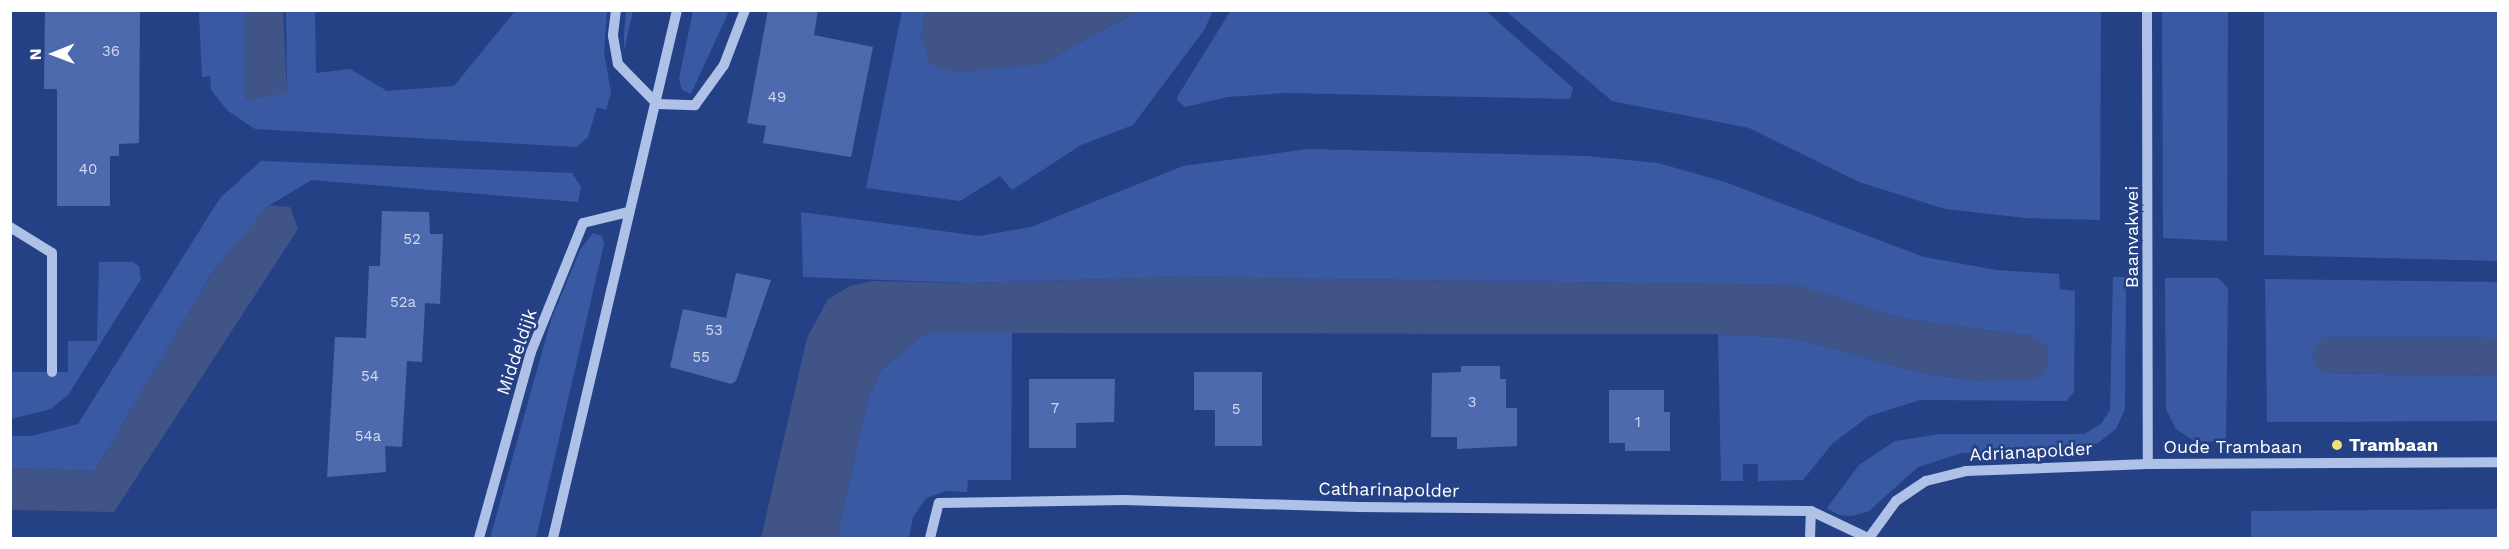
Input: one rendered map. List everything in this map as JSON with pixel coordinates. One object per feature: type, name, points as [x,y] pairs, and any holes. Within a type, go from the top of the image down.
[{"type":"street","points":[[615,10],[613,36],[618,64],[657,104],[695,105],[724,65],[745,10]]},
{"type":"street","points":[[553,538],[628,212],[657,104],[677,10]]},
{"type":"street","name":"Baanvakwei","points":[[2147,10],[2148,464]]},
{"type":"street","name":"Middeldijk","points":[[479,538],[531,352],[583,223],[628,212]]},
{"type":"street","points":[[10,227],[52,254],[52,372]]},
{"type":"street","name":"Oude Trambaan","points":[[2148,464],[2499,462]]},
{"type":"street","name":"Adrianapolder","points":[[1869,538],[1896,501],[1926,481],[1966,471],[2148,464]]},
{"type":"street","name":"Catharinapolder","points":[[930,538],[939,503],[1125,500],[1359,507],[1811,511],[1869,538]]},
{"type":"street","points":[[1810,538],[1811,511]]},
{"type":"shaded area","points":[[925,10],[1138,11],[1041,64],[955,73],[929,63],[921,36]]},
{"type":"shaded area","points":[[1231,10],[1486,11],[1573,88],[1570,99],[1285,93],[1227,97],[1185,107],[1177,100],[1179,94]]},
{"type":"shaded area","points":[[199,11],[245,11],[246,100],[287,92],[286,11],[315,11],[316,73],[350,69],[387,91],[454,86],[515,11],[607,11],[604,52],[611,93],[606,110],[597,107],[588,137],[576,147],[255,129],[228,111],[211,90],[210,76],[202,77]]},
{"type":"shaded area","points":[[245,11],[283,11],[287,93],[245,100]]},
{"type":"shaded area","points":[[626,11],[633,11],[624,51],[624,35]]},
{"type":"shaded area","points":[[693,11],[729,11],[691,94],[682,90],[679,79]]},
{"type":"shaded area","points":[[902,11],[925,11],[921,36],[1041,64],[1138,11],[1213,11],[1204,30],[1133,125],[1081,145],[1012,190],[1000,176],[960,201],[866,188]]},
{"type":"shaded area","points":[[1506,11],[2101,11],[2100,220],[2026,218],[1945,209],[1859,182],[1749,128],[1612,101]]},
{"type":"shaded area","points":[[2162,11],[2228,11],[2227,241],[2163,238]]},
{"type":"shaded area","points":[[2264,11],[2498,11],[2498,261],[2264,255]]},
{"type":"shaded area","points":[[1308,149],[1588,156],[1658,163],[1725,182],[1924,257],[1997,270],[2059,274],[2060,289],[2075,291],[2074,392],[2066,401],[1920,400],[1869,416],[1833,443],[1803,480],[1758,481],[1758,464],[1743,464],[1743,481],[1721,481],[1718,334],[1795,338],[1921,373],[1980,381],[2031,336],[1904,319],[1796,285],[1181,277],[968,283],[803,277],[801,212],[979,236],[1031,227],[1183,166]]},
{"type":"shaded area","points":[[261,161],[572,173],[581,187],[578,202],[312,180],[268,206],[212,273],[95,471],[11,468],[11,436],[31,436],[78,424],[220,198]]},
{"type":"shaded area","points":[[268,205],[290,207],[298,229],[114,512],[11,510],[11,468],[95,471],[212,273]]},
{"type":"shaded area","points":[[593,233],[602,236],[604,244],[536,538],[490,538],[551,320],[580,250]]},
{"type":"shaded area","points":[[99,262],[133,262],[139,266],[141,279],[68,395],[51,409],[11,419],[11,372],[68,372],[68,341],[97,341]]},
{"type":"shaded area","points":[[1181,277],[1797,285],[1904,319],[2031,336],[2047,345],[2048,359],[2045,374],[2031,379],[1980,381],[1921,373],[1795,338],[1718,334],[926,333],[882,369],[867,401],[837,538],[761,538],[807,338],[828,299],[850,286],[872,281],[968,283]]},
{"type":"shaded area","points":[[2113,277],[2126,277],[2125,409],[2116,429],[2098,443],[2076,449],[1962,453],[1918,467],[1869,511],[1852,516],[1839,515],[1827,508],[1859,465],[1895,441],[1940,434],[2084,434],[2101,424],[2110,410]]},
{"type":"shaded area","points":[[2165,278],[2218,278],[2228,288],[2226,442],[2194,441],[2176,429],[2166,409]]},
{"type":"shaded area","points":[[2265,279],[2498,282],[2498,338],[2322,337],[2322,373],[2498,376],[2498,421],[2267,422]]},
{"type":"shaded area","points":[[926,333],[1012,333],[1011,480],[968,480],[967,492],[946,491],[926,498],[913,517],[909,538],[837,538],[867,401],[882,369]]},
{"type":"shaded area","points":[[2322,337],[2498,338],[2498,376],[2322,373],[2311,358]]},
{"type":"shaded area","points":[[2498,509],[2498,538],[2251,538],[2251,511]]},
{"type":"building","points":[[45,10],[140,10],[139,143],[119,144],[119,156],[110,156],[110,206],[57,206],[57,89],[44,89]]},
{"type":"building","points":[[768,10],[818,10],[814,35],[873,47],[851,157],[763,143],[766,126],[747,123]]},
{"type":"building","points":[[382,211],[429,212],[430,234],[443,234],[440,304],[425,303],[422,362],[407,361],[402,447],[385,446],[386,472],[327,477],[335,337],[366,338],[369,266],[380,266]]},
{"type":"building","points":[[736,273],[771,280],[736,381],[731,384],[670,367],[683,309],[726,318]]},
{"type":"building","points":[[1461,366],[1500,366],[1500,379],[1506,379],[1506,408],[1517,408],[1517,446],[1457,449],[1457,437],[1431,437],[1432,373],[1461,372]]},
{"type":"building","points":[[1194,372],[1262,372],[1262,446],[1215,446],[1215,410],[1194,410]]},
{"type":"building","points":[[1029,379],[1115,379],[1114,422],[1076,423],[1076,448],[1029,448]]},
{"type":"building","points":[[1609,390],[1664,390],[1664,412],[1670,412],[1670,451],[1625,451],[1625,443],[1609,443]]},
{"type":"place","name":"Trambaan","points":[[2337,445]]}]
